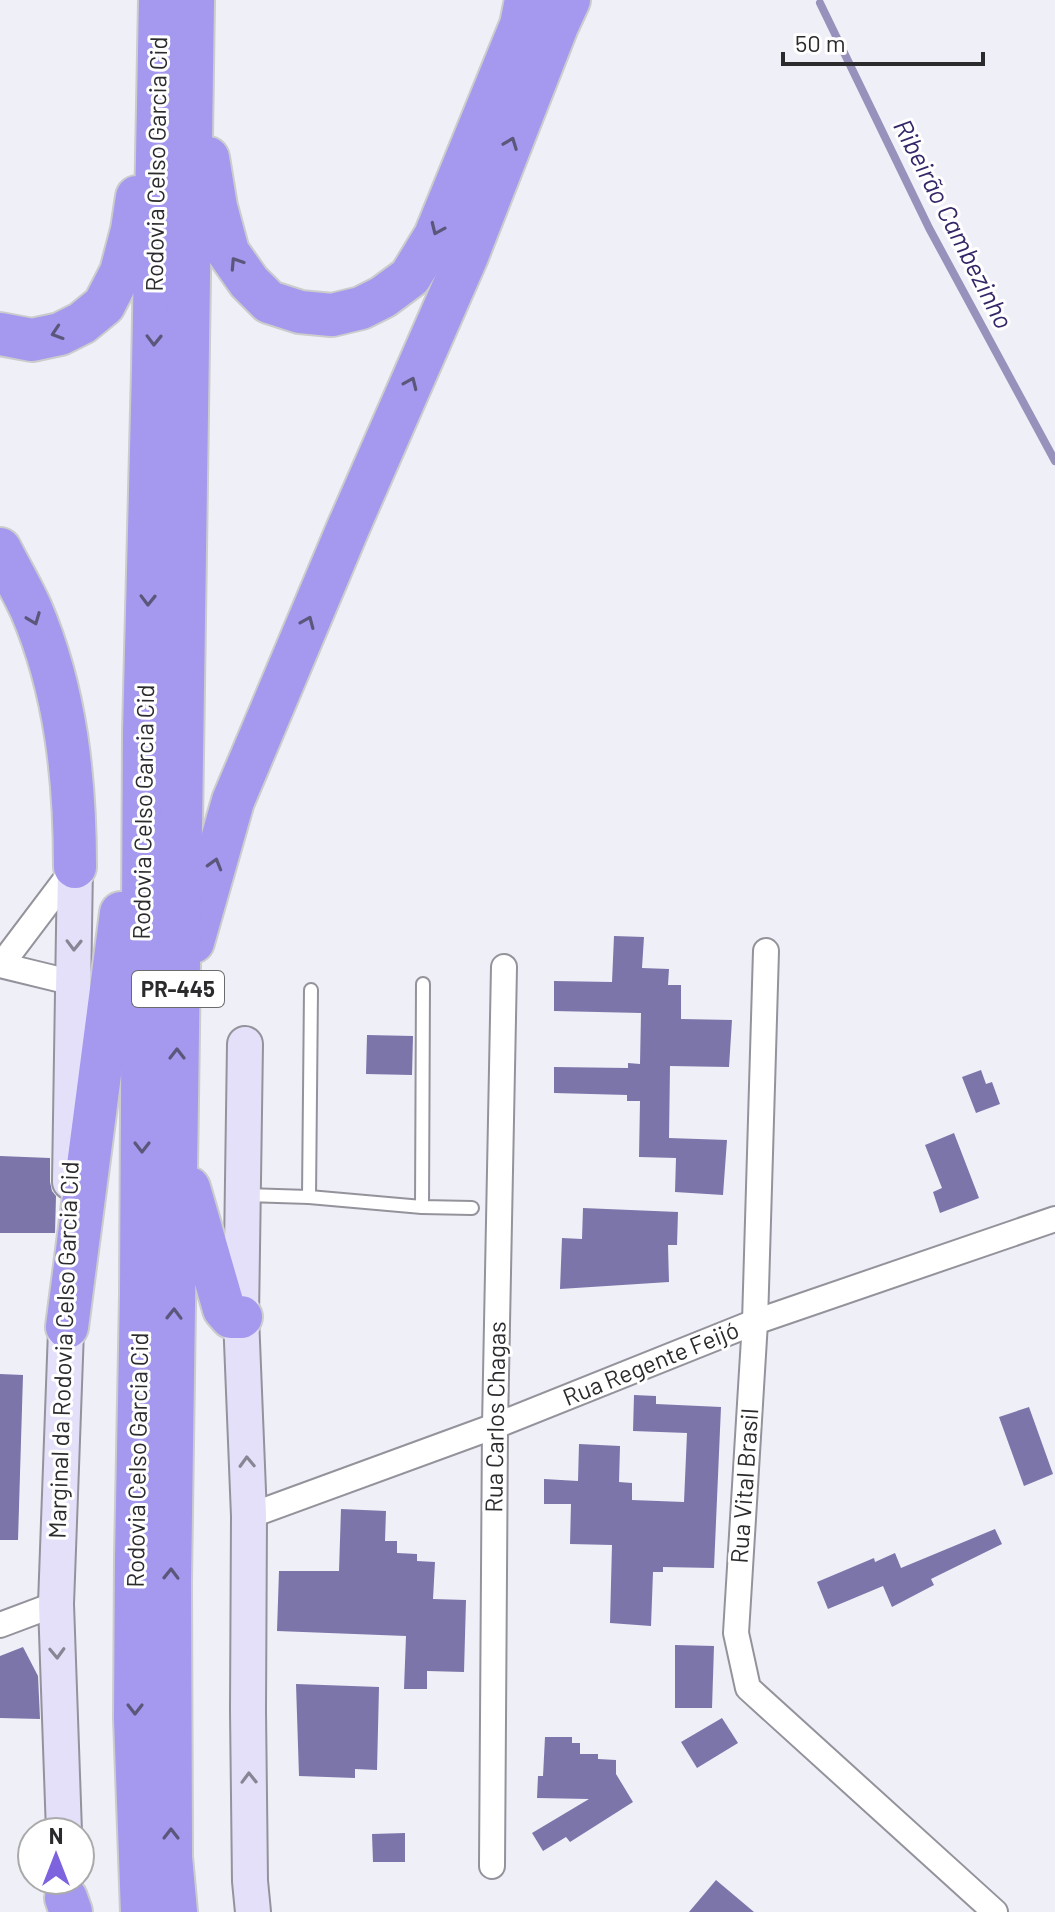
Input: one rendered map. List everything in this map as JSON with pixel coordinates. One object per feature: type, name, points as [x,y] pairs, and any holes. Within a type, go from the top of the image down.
[{"type":"highway","name":"Rodovia Celso Garcia Cid","points":[[160,0],[175,66],[178,993],[170,1581],[171,1857],[176,1912]]},
{"type":"highway","name":"Rodovia Celso Garcia Cid","points":[[142,1912],[135,1718],[144,733],[175,66],[193,0]]},
{"type":"highway","points":[[175,66],[228,252],[249,282],[269,302],[300,312],[332,315],[372,303],[410,277],[435,236],[521,25],[526,0]]},
{"type":"highway","points":[[178,993],[233,801],[467,256],[569,0]]},
{"type":"highway","points":[[0,334],[32,340],[60,334],[82,323],[104,305],[121,272],[175,66]]},
{"type":"highway","points":[[0,549],[31,609],[51,664],[67,735],[75,810],[75,867]]},
{"type":"highway","points":[[67,1327],[144,733]]},
{"type":"highway","points":[[177,1145],[224,1309],[231,1317],[241,1317]]},
{"type":"street","points":[[74,983],[0,964],[75,867]]},
{"type":"street","name":"Marginal da Rodovia Celso Garcia Cid","points":[[63,1816],[56,1604],[67,1327],[75,867]]},
{"type":"street","name":"Rua Vital Brasil","points":[[766,951],[755,1322],[736,1633],[748,1688],[995,1912]]},
{"type":"street","name":"Rua Carlos Chagas","points":[[492,1866],[495,1426],[504,967]]},
{"type":"street","points":[[245,1044],[241,1317],[249,1516],[248,1711],[253,1912]]},
{"type":"street","name":"Rua Regente Feijó","points":[[249,1516],[495,1426],[755,1322],[1055,1219]]},
{"type":"street","points":[[0,1625],[56,1604]]},
{"type":"lane","points":[[422,1207],[423,984]]},
{"type":"lane","points":[[309,1197],[311,990]]},
{"type":"lane","points":[[243,1195],[472,1208]]},
{"type":"building","points":[[614,936],[644,937],[642,968],[669,969],[668,985],[681,985],[681,1019],[732,1020],[729,1067],[670,1066],[669,1138],[727,1140],[723,1195],[675,1192],[676,1158],[639,1157],[640,1101],[627,1101],[627,1095],[554,1093],[554,1067],[628,1068],[628,1063],[640,1064],[641,1013],[554,1011],[554,981],[612,982]]},
{"type":"building","points":[[367,1035],[413,1036],[412,1075],[366,1074]]},
{"type":"building","points":[[981,1070],[986,1084],[992,1082],[1000,1104],[976,1113],[962,1077]]},
{"type":"building","points":[[954,1133],[979,1198],[940,1213],[933,1192],[942,1188],[925,1145]]},
{"type":"building","points":[[0,1156],[50,1158],[50,1182],[56,1196],[55,1233],[0,1233]]},
{"type":"building","points":[[583,1208],[678,1212],[677,1245],[668,1245],[669,1282],[560,1289],[562,1238],[582,1239]]},
{"type":"building","points":[[0,1374],[23,1375],[18,1540],[0,1540]]},
{"type":"building","points":[[634,1395],[656,1396],[656,1404],[721,1407],[714,1568],[663,1567],[663,1572],[653,1572],[651,1626],[610,1623],[612,1545],[570,1544],[571,1504],[544,1504],[544,1479],[578,1481],[579,1444],[620,1446],[619,1482],[632,1483],[632,1500],[684,1502],[687,1433],[633,1431]]},
{"type":"building","points":[[1029,1407],[1053,1474],[1024,1486],[999,1417]]},
{"type":"building","points":[[341,1509],[386,1511],[385,1541],[397,1541],[397,1553],[417,1554],[417,1561],[435,1562],[433,1599],[466,1600],[464,1672],[427,1671],[427,1689],[404,1689],[406,1636],[277,1631],[279,1571],[339,1571]]},
{"type":"building","points":[[995,1529],[1002,1544],[931,1579],[934,1585],[892,1607],[883,1586],[828,1609],[817,1582],[874,1558],[875,1562],[895,1553],[901,1568]]},
{"type":"building","points":[[675,1645],[714,1646],[712,1708],[675,1708]]},
{"type":"building","points":[[23,1647],[38,1676],[40,1719],[0,1718],[0,1656]]},
{"type":"building","points":[[296,1684],[379,1687],[377,1770],[355,1769],[355,1778],[299,1776]]},
{"type":"building","points":[[722,1718],[738,1743],[697,1768],[681,1742]]},
{"type":"building","points":[[545,1737],[572,1737],[572,1743],[580,1743],[580,1754],[598,1754],[598,1759],[616,1760],[616,1774],[633,1802],[570,1842],[566,1837],[543,1851],[532,1833],[589,1799],[537,1798],[538,1776],[543,1776]]},
{"type":"building","points":[[405,1833],[405,1862],[373,1862],[372,1834]]},
{"type":"building","points":[[716,1880],[754,1912],[689,1912]]},
{"type":"waterway","name":"Ribeirão Cambezinho","points":[[820,3],[929,228],[1055,461]]}]
